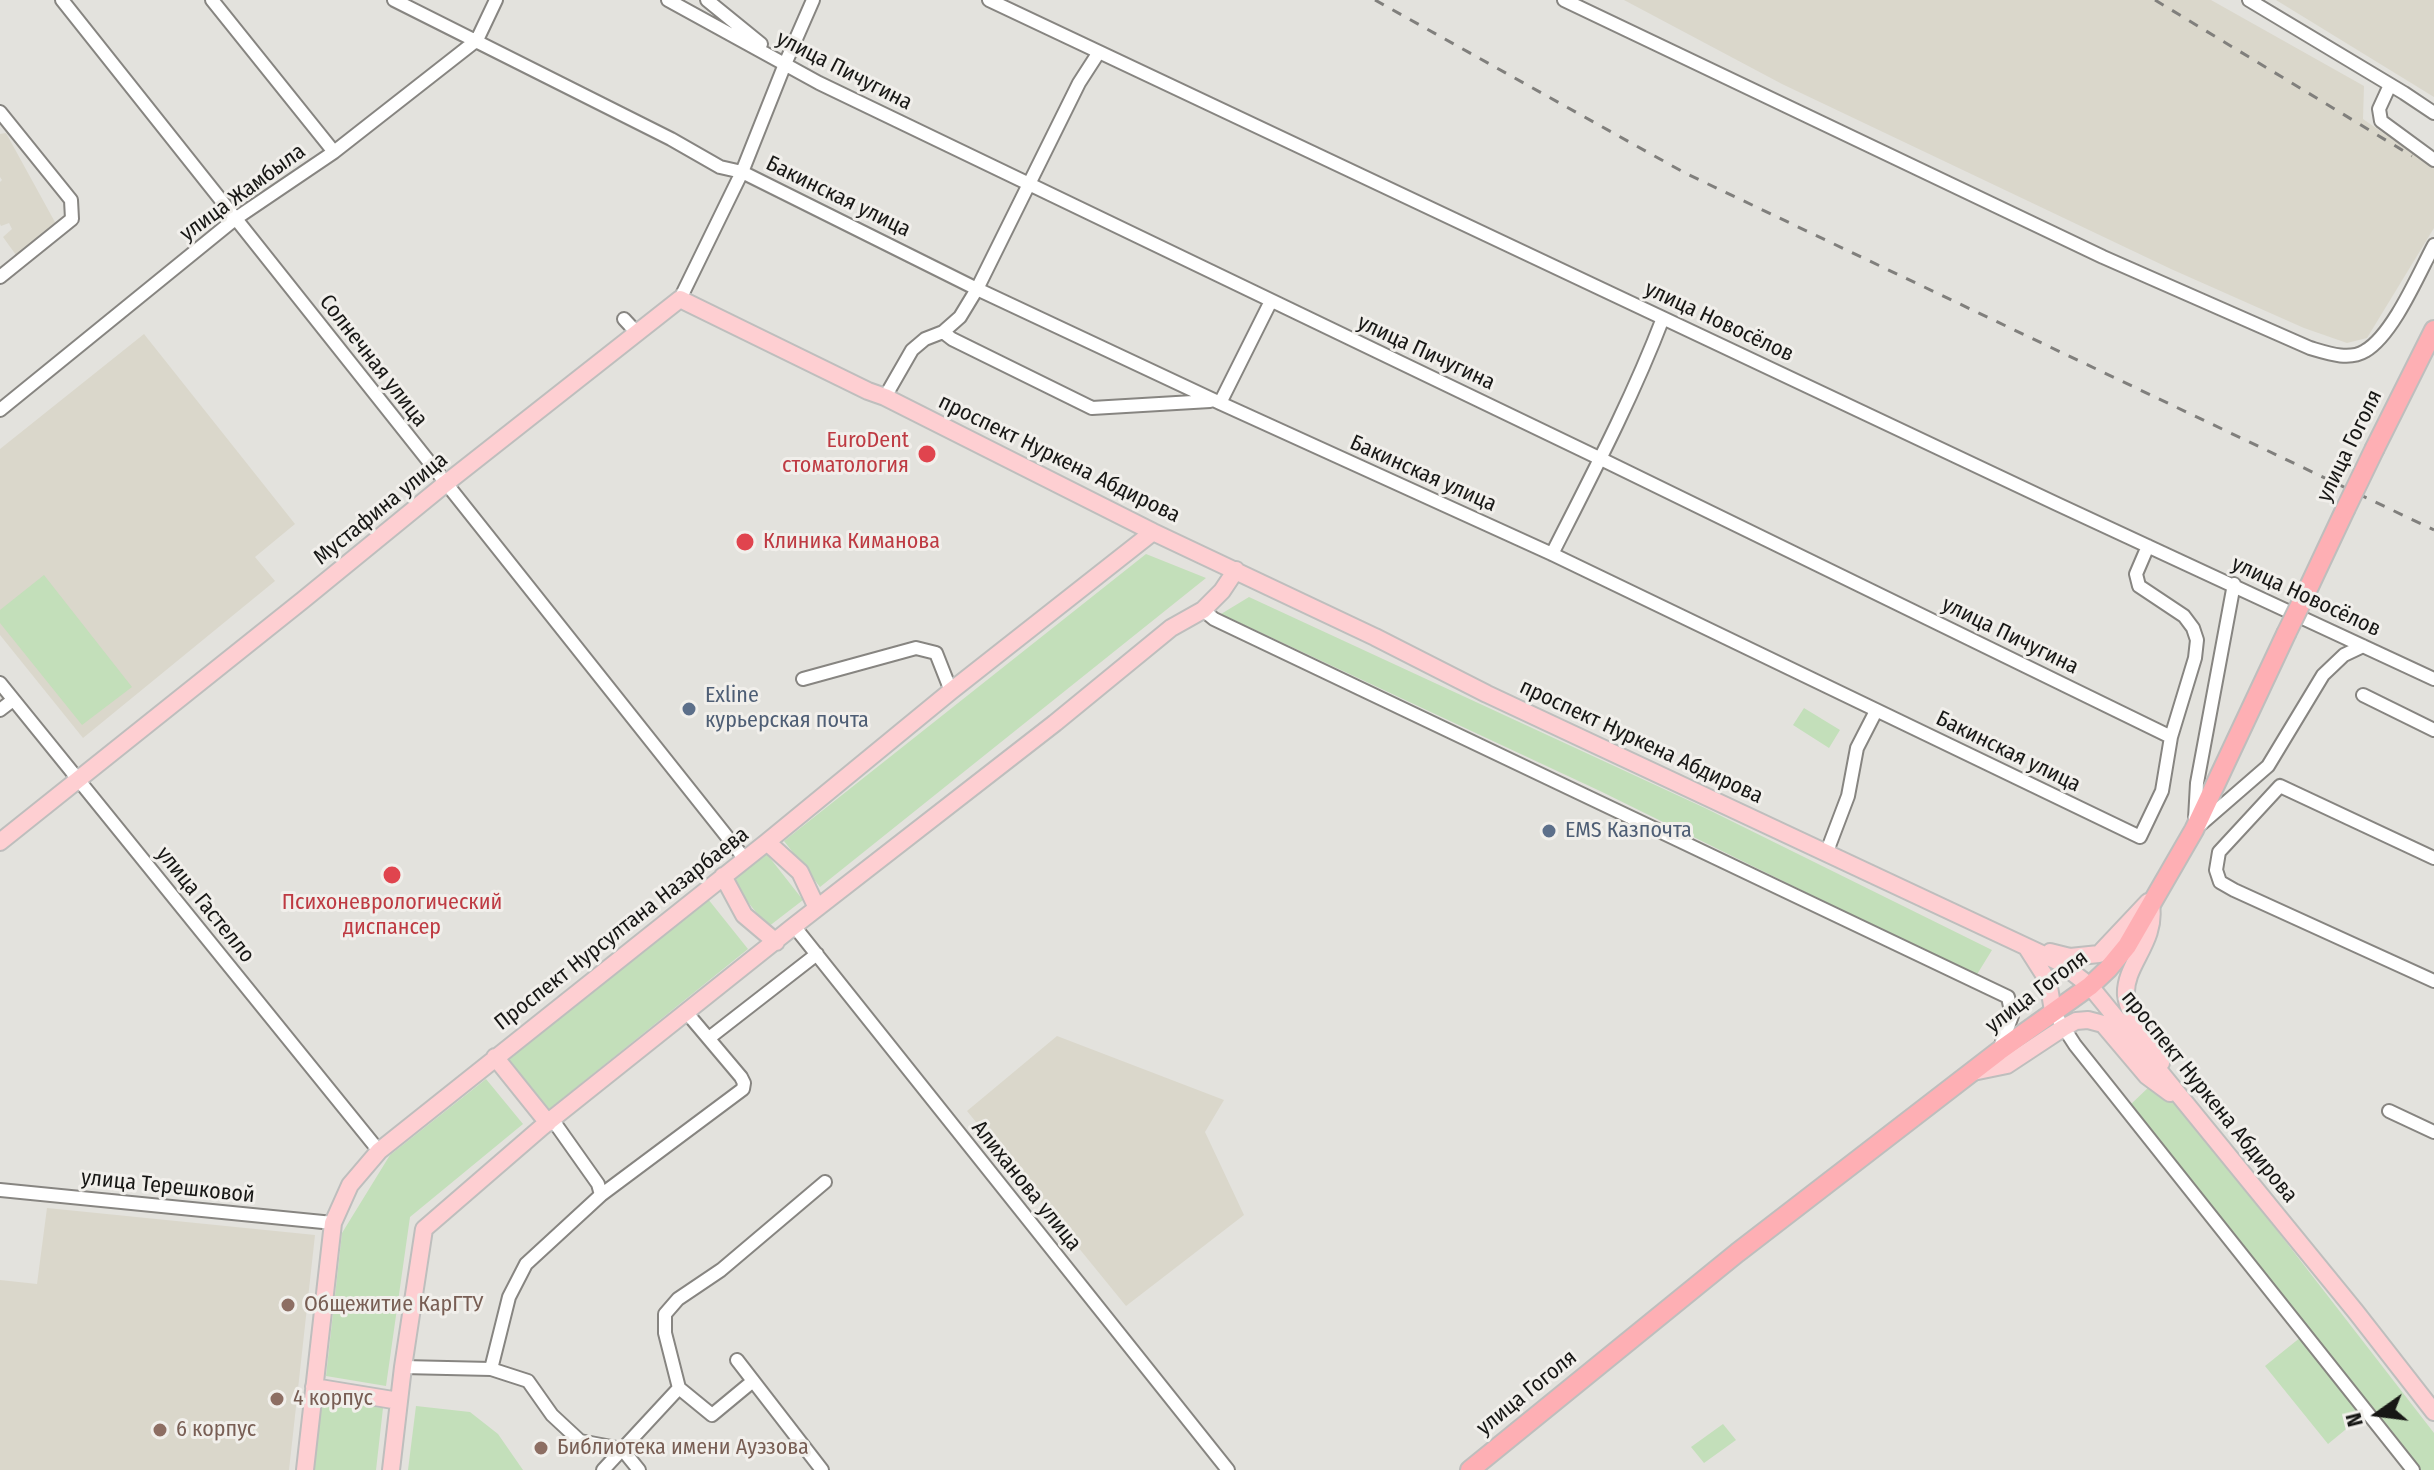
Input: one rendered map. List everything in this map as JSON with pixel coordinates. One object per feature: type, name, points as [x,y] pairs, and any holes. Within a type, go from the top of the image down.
[{"type":"highway","name":"улица Гоголя","points":[[1470,1470],[1737,1253],[1999,1051],[2090,986],[2108,969],[2127,946],[2194,830],[2434,330]]},
{"type":"main road","name":"Мустафина улица","points":[[0,842],[680,299]]},
{"type":"main road","name":"проспект Нуркена Абдирова","points":[[680,299],[1487,694],[2059,962],[2090,986],[2434,1412]]},
{"type":"main road","name":"Проспект Нурсултана Назарбаева","points":[[305,1470],[333,1223],[350,1185],[379,1151],[1153,532]]},
{"type":"main road","points":[[391,1470],[424,1229],[550,1121],[794,926],[1055,723],[1171,628],[1203,610],[1222,591],[1236,570]]},
{"type":"main road","points":[[767,842],[800,872],[817,908]]},
{"type":"main road","points":[[723,876],[744,915],[776,942]]},
{"type":"main road","points":[[2032,950],[2070,957],[2099,954],[2154,899]]},
{"type":"main road","points":[[2154,899],[2150,931],[2127,979],[2126,995],[2129,1007],[2152,1042],[2170,1082]]},
{"type":"main road","points":[[2032,950],[2048,981],[2053,1011]]},
{"type":"main road","points":[[1972,1072],[2007,1065],[2063,1028],[2076,1021],[2088,1020],[2103,1024],[2147,1076],[2188,1105]]},
{"type":"main road","points":[[495,1057],[550,1121]]},
{"type":"main road","points":[[314,1387],[399,1401]]},
{"type":"street","name":"Солнечная улица","points":[[62,0],[744,858]]},
{"type":"street","points":[[212,0],[334,152]]},
{"type":"street","name":"Бакинская улица","points":[[394,0],[671,139],[720,167],[742,172],[977,289],[1552,554],[2140,837],[2162,791],[2171,737],[2195,658],[2197,640],[2184,616],[2139,586],[2136,574],[2148,546]]},
{"type":"street","name":"улица Жамбыла","points":[[0,410],[235,219],[334,152],[477,40],[496,0]]},
{"type":"street","name":"улица Пичугина","points":[[668,0],[819,83],[2171,737]]},
{"type":"street","points":[[707,0],[785,64]]},
{"type":"street","name":"Мустафина улица","points":[[680,299],[742,172],[813,0]]},
{"type":"street","name":"улица Новосёлов","points":[[989,0],[2434,679]]},
{"type":"street","points":[[1564,0],[2103,257],[2310,348],[2338,356],[2364,352],[2387,330],[2434,245]]},
{"type":"street","points":[[2249,0],[2434,113]]},
{"type":"street","points":[[885,397],[912,350],[925,339],[943,332],[960,317],[977,289],[1079,83],[1099,52]]},
{"type":"street","points":[[2390,85],[2379,109],[2381,121],[2434,160]]},
{"type":"street","points":[[0,112],[71,200],[72,219],[0,277]]},
{"type":"street","points":[[943,332],[1092,408],[1217,402],[1271,301]]},
{"type":"street","points":[[1552,554],[1601,459],[1663,318]]},
{"type":"street","points":[[624,319],[637,333]]},
{"type":"street","points":[[2194,830],[2197,783],[2234,584]]},
{"type":"street","points":[[1203,610],[1214,619],[1255,639],[2008,997],[2012,1016],[1999,1051]]},
{"type":"street","points":[[2194,830],[2268,766],[2323,675],[2344,655],[2363,646]]},
{"type":"street","points":[[803,679],[916,648],[936,653],[951,691]]},
{"type":"street","name":"улица Гастелло","points":[[0,683],[379,1151]]},
{"type":"street","points":[[2363,695],[2434,730]]},
{"type":"street","points":[[0,710],[13,700]]},
{"type":"street","points":[[1826,854],[1848,796],[1857,748],[1876,711]]},
{"type":"street","points":[[2434,858],[2280,786],[2219,852],[2216,870],[2220,882],[2234,890],[2434,981]]},
{"type":"street","name":"Алиханова улица","points":[[794,926],[1228,1470]]},
{"type":"street","points":[[709,1038],[817,954]]},
{"type":"street","points":[[2053,1011],[2063,1028],[2413,1470]]},
{"type":"street","points":[[491,1369],[509,1297],[526,1264],[601,1195],[743,1089],[741,1077],[687,1013]]},
{"type":"street","points":[[2389,1111],[2434,1132]]},
{"type":"street","points":[[550,1121],[598,1184],[601,1195]]},
{"type":"street","points":[[753,1381],[712,1415],[679,1388],[665,1333],[665,1314],[678,1299],[721,1270],[825,1182]]},
{"type":"street","name":"улица Терешковой","points":[[0,1190],[333,1223]]},
{"type":"street","points":[[737,1360],[822,1470]]},
{"type":"street","points":[[403,1367],[491,1369],[528,1381],[552,1415],[580,1441],[622,1449],[639,1470]]},
{"type":"street","points":[[603,1470],[679,1388]]},
{"type":"shaded area","points":[[1624,0],[2211,0],[2364,86],[2363,119],[2434,168],[2434,228],[2367,338],[2347,343],[2304,328],[2171,269],[1782,84]]},
{"type":"shaded area","points":[[2276,0],[2434,0],[2434,97]]},
{"type":"shaded area","points":[[6,133],[56,224],[16,255],[3,237],[12,229],[9,223],[0,224],[0,134]]},
{"type":"shaded area","points":[[144,334],[295,524],[255,557],[275,581],[83,738],[0,635],[0,449]]},
{"type":"shaded area","points":[[1057,1036],[1224,1100],[1205,1132],[1244,1215],[1126,1306],[967,1111]]},
{"type":"shaded area","points":[[47,1208],[315,1235],[289,1470],[0,1470],[0,1280],[37,1284]]},
{"type":"green space","points":[[1146,554],[1206,578],[820,887],[784,841]]},
{"type":"green space","points":[[44,575],[132,687],[82,725],[0,623],[0,610]]},
{"type":"green space","points":[[1249,597],[1705,808],[1992,950],[1976,976],[1600,791],[1221,614]]},
{"type":"green space","points":[[1804,708],[1840,730],[1829,748],[1793,725]]},
{"type":"green space","points":[[766,853],[803,900],[768,927],[731,881]]},
{"type":"green space","points":[[708,899],[748,949],[547,1111],[507,1061]]},
{"type":"green space","points":[[486,1079],[523,1124],[410,1217],[386,1386],[326,1376],[342,1233],[390,1155]]},
{"type":"green space","points":[[2151,1085],[2183,1109],[2434,1433],[2434,1470],[2420,1470],[2130,1105]]},
{"type":"green space","points":[[2301,1337],[2362,1416],[2328,1444],[2265,1366]]},
{"type":"green space","points":[[321,1400],[383,1408],[376,1470],[313,1470]]},
{"type":"green space","points":[[416,1406],[470,1412],[498,1434],[523,1470],[408,1470]]},
{"type":"green space","points":[[1723,1424],[1736,1440],[1704,1463],[1691,1447]]},
{"type":"railway","points":[[1375,0],[1685,173],[2434,530]]},
{"type":"railway","points":[[2155,0],[2412,156]]},
{"type":"place","name":"EuroDent стоматология","points":[[927,454]]},
{"type":"place","name":"Клиника Киманова","points":[[745,542]]},
{"type":"place","name":"Exline курьерская почта","points":[[689,709]]},
{"type":"place","name":"EMS Казпочта","points":[[1549,831]]},
{"type":"place","name":"Психоневрологический диспансер","points":[[392,875]]},
{"type":"place","name":"Общежитие КарГТУ","points":[[288,1305]]},
{"type":"place","name":"4 корпус","points":[[277,1399]]},
{"type":"place","name":"6 корпус","points":[[160,1430]]},
{"type":"place","name":"Библиотека имени Ауэзова","points":[[541,1448]]}]
